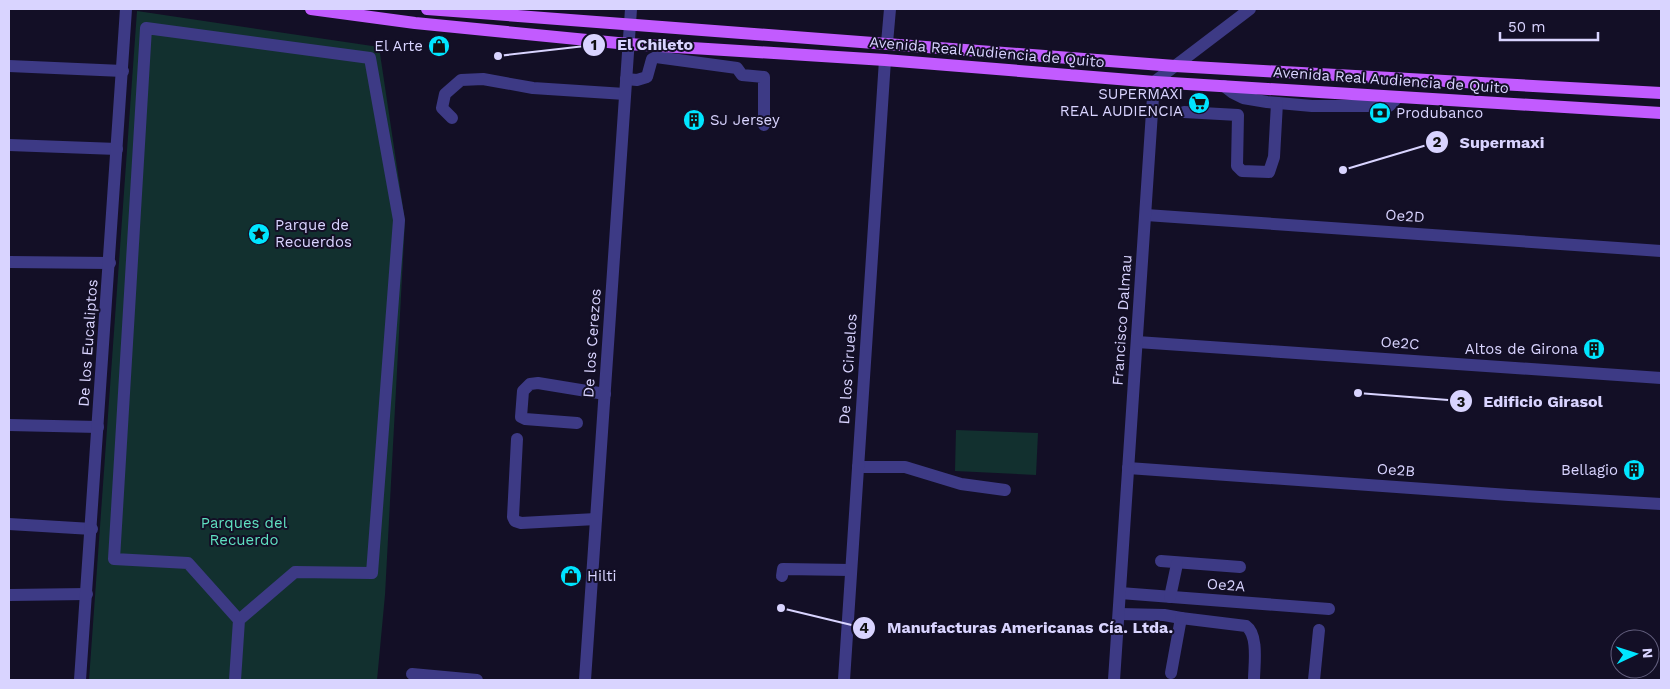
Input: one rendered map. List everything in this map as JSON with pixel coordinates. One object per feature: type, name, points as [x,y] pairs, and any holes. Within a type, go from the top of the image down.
[{"type":"main road","name":"Avenida Real Audiencia de Quito","points":[[312,9],[416,23],[628,44],[885,60],[1155,82],[1661,113]]},
{"type":"main road","name":"Avenida Real Audiencia de Quito","points":[[427,9],[1176,66],[1661,93]]},
{"type":"street","name":"De los Eucaliptos","points":[[80,680],[92,529],[126,9]]},
{"type":"street","name":"De los Cerezos","points":[[585,680],[631,9]]},
{"type":"street","points":[[887,43],[890,9]]},
{"type":"street","points":[[1155,82],[1250,9]]},
{"type":"street","points":[[235,680],[239,620],[295,572],[372,573],[399,220],[370,58],[146,28],[114,559],[188,563],[239,620]]},
{"type":"street","points":[[626,79],[637,80],[646,77],[652,60],[656,57],[737,68],[742,75],[764,77],[764,125]]},
{"type":"street","name":"De los Ciruelos","points":[[844,680],[885,60]]},
{"type":"street","points":[[9,66],[123,72]]},
{"type":"street","points":[[452,118],[442,108],[445,94],[461,80],[483,79],[534,88],[624,94]]},
{"type":"street","name":"Francisco Dalmau","points":[[1114,680],[1155,82]]},
{"type":"street","points":[[1224,86],[1232,93],[1243,98],[1312,106],[1389,106],[1398,97]]},
{"type":"street","points":[[1309,92],[1312,106]]},
{"type":"street","points":[[1184,112],[1238,115],[1237,166],[1242,171],[1269,172],[1274,157],[1277,103]]},
{"type":"street","points":[[9,145],[117,148]]},
{"type":"street","name":"Oe2D","points":[[1146,215],[1661,250]]},
{"type":"street","points":[[9,262],[110,263]]},
{"type":"street","name":"Oe2C","points":[[1137,342],[1661,378]]},
{"type":"street","points":[[577,423],[525,419],[521,417],[523,391],[530,384],[538,383],[605,394]]},
{"type":"street","points":[[9,425],[98,428]]},
{"type":"street","points":[[517,438],[514,521],[521,524],[596,519]]},
{"type":"street","points":[[858,467],[905,467],[961,484],[1005,490]]},
{"type":"street","name":"Oe2B","points":[[1128,468],[1661,504]]},
{"type":"street","points":[[9,524],[92,529]]},
{"type":"street","points":[[1161,561],[1177,564],[1240,567]]},
{"type":"street","points":[[1170,597],[1177,564]]},
{"type":"street","points":[[782,576],[783,569],[851,570]]},
{"type":"street","name":"Oe2A","points":[[1120,593],[1329,609]]},
{"type":"street","points":[[9,596],[87,594]]},
{"type":"street","points":[[1118,614],[1164,615],[1246,626],[1251,630],[1254,640],[1254,680]]},
{"type":"street","points":[[1171,673],[1181,618]]},
{"type":"street","points":[[1314,680],[1319,630]]},
{"type":"street","points":[[412,674],[477,680]]},
{"type":"green space","name":"Parques del Recuerdo","points":[[137,11],[379,47],[405,221],[385,595],[377,680],[89,680]]},
{"type":"green space","points":[[956,430],[1038,433],[1036,475],[955,471]]},
{"type":"place","name":"El Arte","points":[[439,46]]},
{"type":"place","name":"El Chileto","points":[[498,56]]},
{"type":"place","name":"SUPERMAXI REAL AUDIENCIA","points":[[1199,103]]},
{"type":"place","name":"Produbanco","points":[[1380,113]]},
{"type":"place","name":"SJ Jersey","points":[[694,120]]},
{"type":"place","name":"Supermaxi","points":[[1343,170]]},
{"type":"place","name":"Parque de Recuerdos","points":[[259,234]]},
{"type":"place","name":"Altos de Girona","points":[[1594,349]]},
{"type":"place","name":"Edificio Girasol","points":[[1358,393]]},
{"type":"place","name":"Bellagio","points":[[1634,470]]},
{"type":"place","name":"Hilti","points":[[571,576]]},
{"type":"place","name":"Manufacturas Americanas Cía. Ltda.","points":[[781,608]]}]
